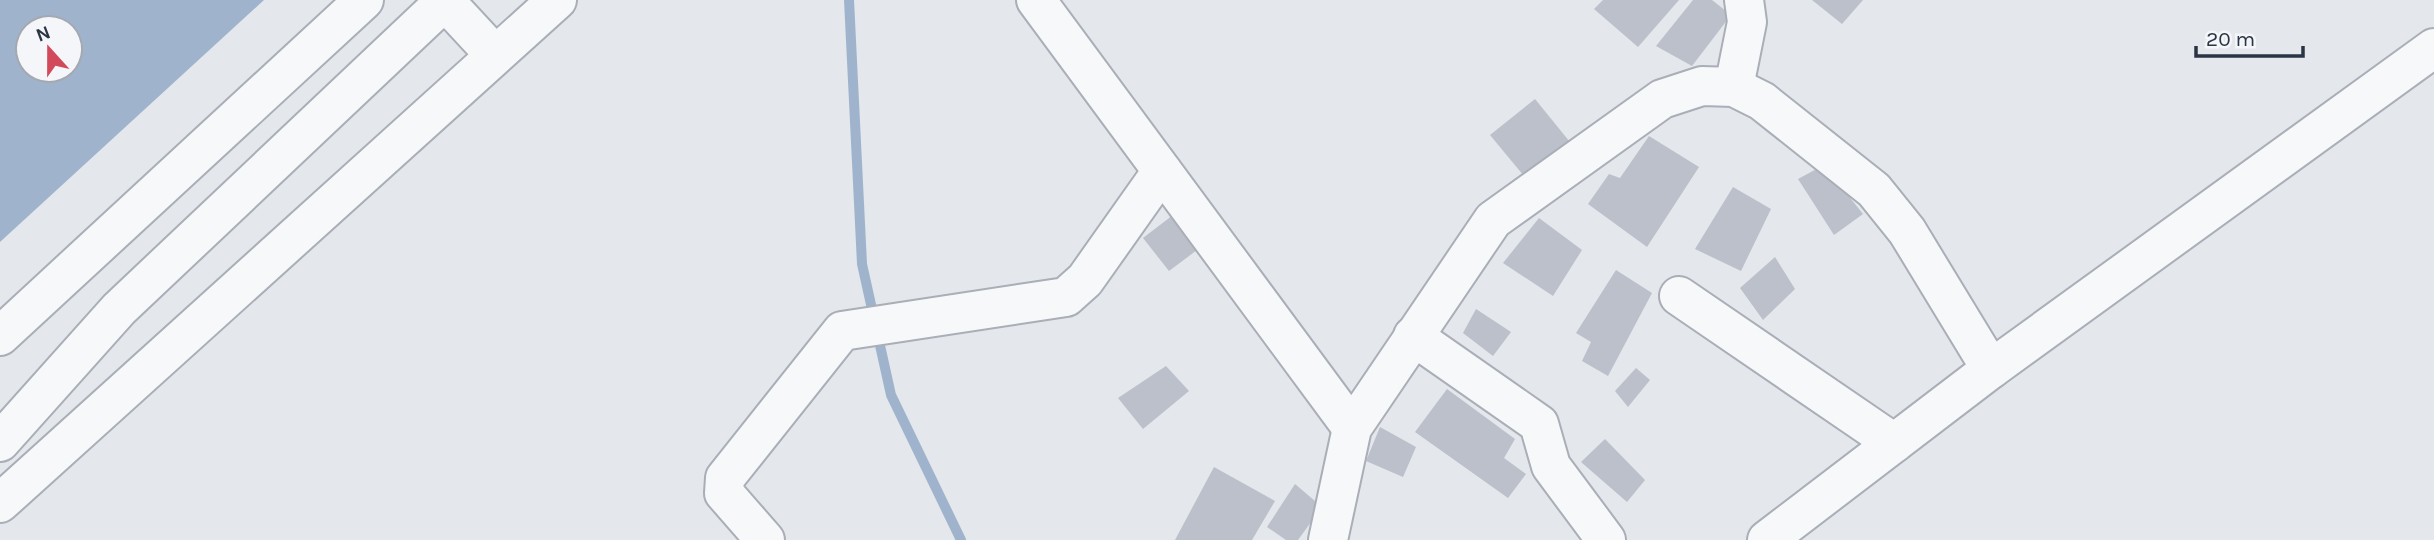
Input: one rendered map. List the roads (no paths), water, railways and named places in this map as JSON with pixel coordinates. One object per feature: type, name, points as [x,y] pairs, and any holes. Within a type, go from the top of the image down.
[{"type":"street","points":[[0,336],[364,0]]},
{"type":"street","points":[[0,442],[120,309],[445,0],[495,55]]},
{"type":"street","points":[[0,503],[557,0]]},
{"type":"street","points":[[1036,0],[1352,428]]},
{"type":"street","points":[[1734,87],[1747,22],[1744,0]]},
{"type":"street","points":[[1767,540],[1992,369],[2434,48]]},
{"type":"street","points":[[1328,540],[1352,428],[1493,220],[1661,99],[1702,86],[1734,87],[1762,101],[1874,190],[1907,231],[1992,369]]},
{"type":"street","points":[[765,540],[724,494],[725,478],[842,331],[1066,297],[1085,280],[1162,171]]},
{"type":"street","points":[[1679,296],[1895,443]]},
{"type":"street","points":[[1413,336],[1539,424],[1551,466],[1606,540]]},
{"type":"water","points":[[0,0],[264,0],[0,242]]},
{"type":"waterway","points":[[849,0],[862,264],[891,395],[961,540]]}]
